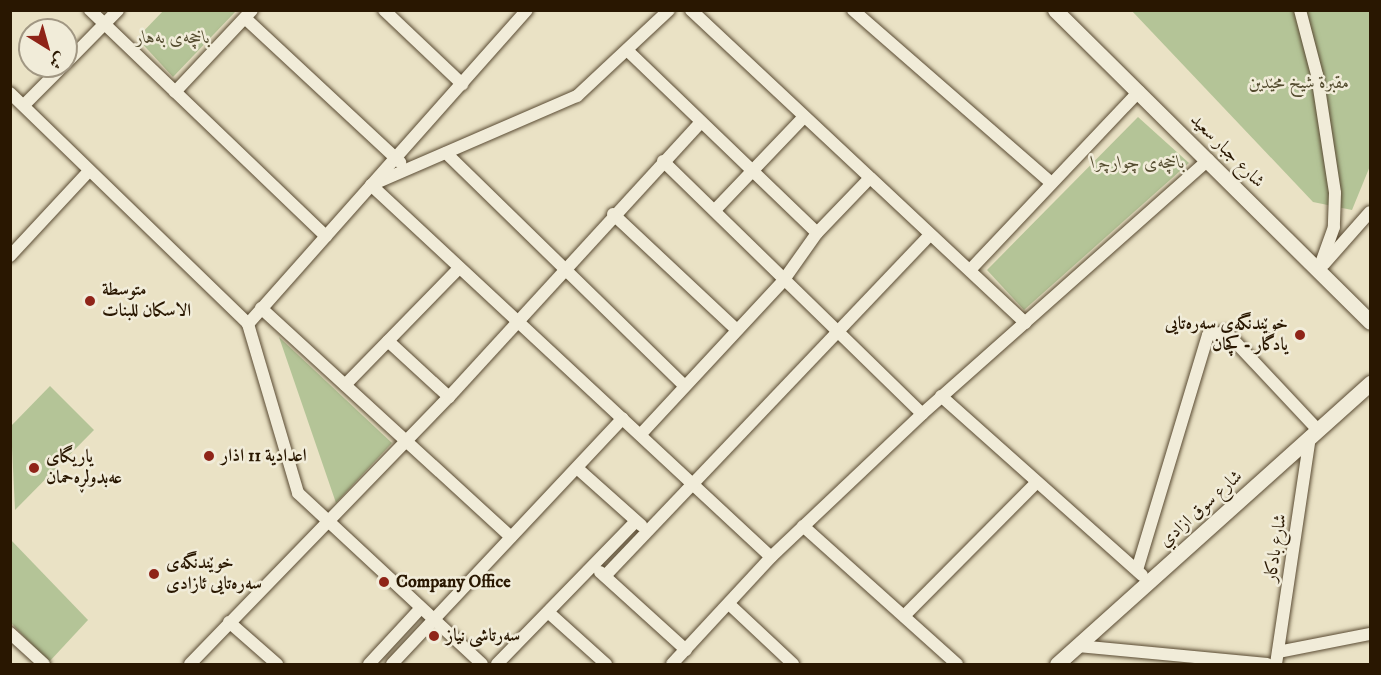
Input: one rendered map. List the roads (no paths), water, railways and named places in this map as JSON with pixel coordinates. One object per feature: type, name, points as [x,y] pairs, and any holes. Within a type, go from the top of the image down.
[{"type":"street","points":[[90,10],[326,236]]},
{"type":"street","points":[[78,50],[118,10]]},
{"type":"street","points":[[384,10],[462,84]]},
{"type":"street","points":[[248,324],[527,10]]},
{"type":"street","points":[[371,185],[577,96],[628,51],[669,10]]},
{"type":"street","points":[[691,10],[868,179],[929,236],[970,270],[1025,323]]},
{"type":"street","points":[[853,10],[1051,183]]},
{"type":"street","name":"شارع جبار سعيد","points":[[1055,10],[1140,91],[1371,321]]},
{"type":"street","points":[[1300,10],[1317,75],[1335,193],[1334,227],[1319,269]]},
{"type":"street","points":[[175,92],[249,14],[408,169]]},
{"type":"street","points":[[628,51],[817,233]]},
{"type":"street","points":[[24,105],[50,78]]},
{"type":"street","points":[[970,270],[1140,91]]},
{"type":"street","points":[[10,93],[88,172],[248,324],[298,493],[327,524],[482,664]]},
{"type":"street","points":[[715,210],[804,117]]},
{"type":"street","points":[[190,664],[407,441],[613,214],[701,122]]},
{"type":"street","points":[[446,153],[683,384]]},
{"type":"street","points":[[672,664],[771,557],[922,414],[1208,160]]},
{"type":"street","points":[[663,161],[715,210],[836,333],[922,414]]},
{"type":"street","points":[[12,250],[88,172]]},
{"type":"street","points":[[640,434],[683,384],[783,281],[817,233],[868,179]]},
{"type":"street","points":[[371,185],[516,323],[640,434],[690,486],[771,557]]},
{"type":"street","points":[[1319,269],[1371,212]]},
{"type":"street","points":[[613,214],[736,329]]},
{"type":"street","points":[[605,576],[929,236]]},
{"type":"street","points":[[345,386],[459,267]]},
{"type":"street","points":[[261,308],[511,537]]},
{"type":"street","points":[[1137,570],[1208,335],[1226,332],[1314,433]]},
{"type":"street","points":[[388,341],[449,396]]},
{"type":"street","name":"شارع سوق ازادي","points":[[1057,664],[1371,383]]},
{"type":"street","points":[[942,396],[1036,483],[1150,581]]},
{"type":"street","points":[[392,664],[623,418]]},
{"type":"street","name":"شارع بادكار","points":[[1277,658],[1314,433]]},
{"type":"street","points":[[577,468],[647,531]]},
{"type":"street","points":[[904,616],[1036,483]]},
{"type":"street","points":[[497,664],[636,521]]},
{"type":"street","points":[[803,526],[957,664]]},
{"type":"street","points":[[594,565],[686,650]]},
{"type":"street","points":[[729,604],[793,664]]},
{"type":"street","points":[[369,664],[420,609]]},
{"type":"street","points":[[548,612],[606,664]]},
{"type":"street","points":[[229,622],[277,664]]},
{"type":"street","points":[[10,633],[44,664]]},
{"type":"street","points":[[1277,658],[1371,634]]},
{"type":"street","points":[[1078,645],[1267,664]]},
{"type":"place","name":"متوسطة الاسكان للبنات","points":[[90,301]]},
{"type":"place","name":"خوێندنگەی سەرەتایی یادگار - کچان","points":[[1300,335]]},
{"type":"place","name":"اعدادية 11 اذار","points":[[209,456]]},
{"type":"place","name":"یاریگای عەبدولڕەحمان","points":[[34,468]]},
{"type":"place","name":"خوێندنگەی سەرەتایی ئازادی","points":[[154,574]]},
{"type":"place","name":"Company Office","points":[[384,582]]},
{"type":"place","name":"سەرتاشی نیاز","points":[[434,636]]},
{"type":"park label","name":"باخچەی بەهار","points":[[173,38]]},
{"type":"park label","name":"مقبرة شيخ محێدین","points":[[1299,83]]},
{"type":"park label","name":"باخچەی چوارچرا","points":[[1138,163]]}]
